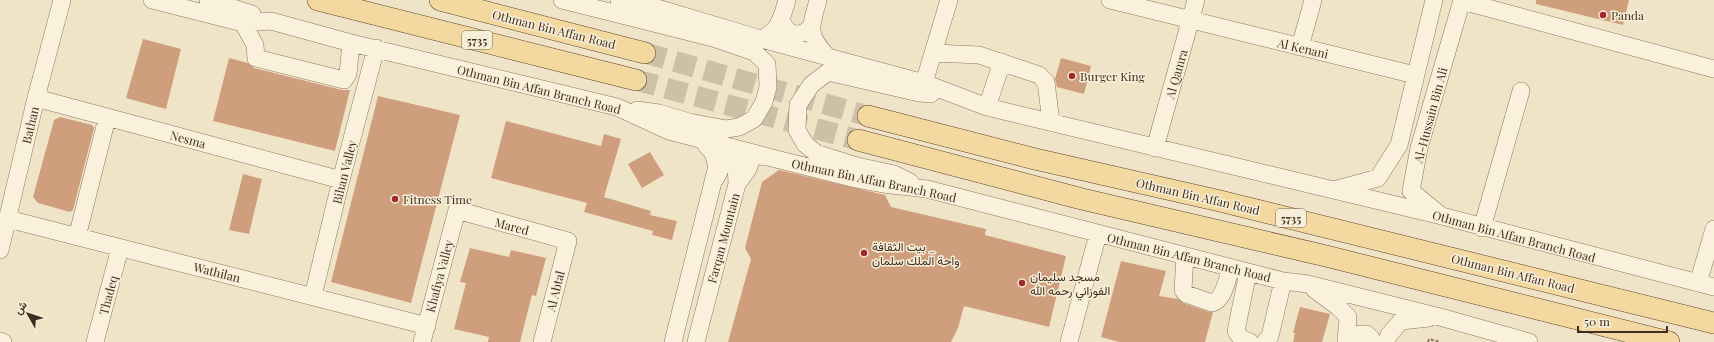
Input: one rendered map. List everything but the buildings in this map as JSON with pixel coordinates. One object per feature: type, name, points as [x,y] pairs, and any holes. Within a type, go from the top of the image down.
[{"type":"main road","name":"5735","points":[[318,0],[636,80]]},
{"type":"main road","name":"Othman Bin Affan Road","points":[[440,0],[645,53]]},
{"type":"main road","name":"Othman Bin Affan Road","points":[[868,116],[1035,159],[1228,203],[1714,323]]},
{"type":"main road","name":"5735","points":[[858,140],[1082,199],[1326,256],[1669,342]]},
{"type":"street","name":"Bathan","points":[[0,250],[36,98],[62,0]]},
{"type":"street","name":"Othman Bin Affan Branch Road","points":[[152,0],[243,23],[271,21],[351,43],[617,107],[669,131],[772,158],[863,180],[927,189],[1283,281],[1308,284],[1440,317],[1529,342]]},
{"type":"street","points":[[208,0],[271,21]]},
{"type":"street","points":[[562,0],[713,38],[754,52],[766,64],[768,87],[764,102],[754,119],[740,127],[726,129],[689,122],[659,113],[617,107]]},
{"type":"street","name":"Othman Bin Affan Branch Road","points":[[619,0],[658,4],[761,39],[826,55],[924,83],[987,106],[1155,148],[1442,216],[1482,228],[1706,285]]},
{"type":"street","points":[[761,39],[774,32],[782,21],[787,0]]},
{"type":"street","points":[[782,21],[784,28],[790,33],[798,35],[806,33],[811,27],[818,0]]},
{"type":"street","points":[[924,83],[949,0]]},
{"type":"street","name":"Al Kenani","points":[[1110,0],[1415,75]]},
{"type":"street","name":"Al Qamra","points":[[1155,148],[1196,0]]},
{"type":"street","points":[[1300,47],[1313,0]]},
{"type":"street","name":"Al-Hussain Bin Ali","points":[[1332,190],[1378,178],[1399,145],[1434,0]]},
{"type":"street","points":[[1462,0],[1714,69]]},
{"type":"street","name":"Al-Hussain Bin Ali","points":[[1442,216],[1411,191],[1419,148],[1462,0]]},
{"type":"street","points":[[243,23],[255,45],[256,58],[344,80],[348,74],[351,43]]},
{"type":"street","points":[[811,27],[816,43],[826,55]]},
{"type":"street","name":"Bihan Valley","points":[[314,296],[341,180],[376,48]]},
{"type":"street","points":[[934,52],[979,55],[1044,78],[1046,82],[1052,122]]},
{"type":"street","points":[[987,106],[1002,62]]},
{"type":"street","points":[[927,189],[894,174],[857,166],[816,153],[805,144],[797,130],[798,105],[812,85],[828,72],[919,93],[961,97]]},
{"type":"street","points":[[1482,228],[1522,91]]},
{"type":"street","name":"Nesma","points":[[36,98],[341,180]]},
{"type":"street","points":[[77,237],[107,118]]},
{"type":"street","name":"Farqan Mountain","points":[[673,342],[717,166],[713,153],[701,139]]},
{"type":"street","points":[[1399,145],[1419,148]]},
{"type":"street","name":"Farqan Mountain","points":[[696,342],[737,184],[748,169],[753,155],[772,158]]},
{"type":"street","points":[[713,184],[725,158],[736,161],[737,184]]},
{"type":"street","name":"Mared","points":[[457,210],[568,241]]},
{"type":"street","name":"Khafiya Valley","points":[[422,342],[457,210]]},
{"type":"street","name":"Wathilan","points":[[8,220],[314,296],[426,326]]},
{"type":"street","points":[[1706,285],[1714,229]]},
{"type":"street","points":[[1069,342],[1098,234]]},
{"type":"street","name":"Al Abtal","points":[[542,342],[568,241]]},
{"type":"street","name":"Thadeq","points":[[95,342],[120,248]]},
{"type":"street","points":[[1185,256],[1184,290],[1186,294],[1212,303],[1216,302],[1220,297],[1231,268]]},
{"type":"street","points":[[1248,272],[1236,331],[1239,337],[1250,342]]},
{"type":"street","points":[[1264,342],[1270,336],[1283,281]]},
{"type":"street","points":[[1308,284],[1338,307],[1348,317],[1346,342]]},
{"type":"street","points":[[1386,342],[1389,335],[1401,321],[1440,317]]},
{"type":"street","points":[[1355,342],[1360,334],[1366,334],[1371,338],[1372,342]]},
{"type":"path","points":[[1428,342],[1428,339],[1440,342]]},
{"type":"tunnel","points":[[645,53],[868,116]]},
{"type":"tunnel","points":[[636,80],[858,140]]},
{"type":"place","name":"Panda","points":[[1603,15]]},
{"type":"place","name":"Burger King","points":[[1072,76]]},
{"type":"place","name":"Fitness Time","points":[[395,199]]},
{"type":"place","name":"بيت الثقافة _ واحة الملك سلمان","points":[[864,253]]},
{"type":"place","name":"مسجد سليمان الفوزاني رحمه الله","points":[[1022,283]]}]
